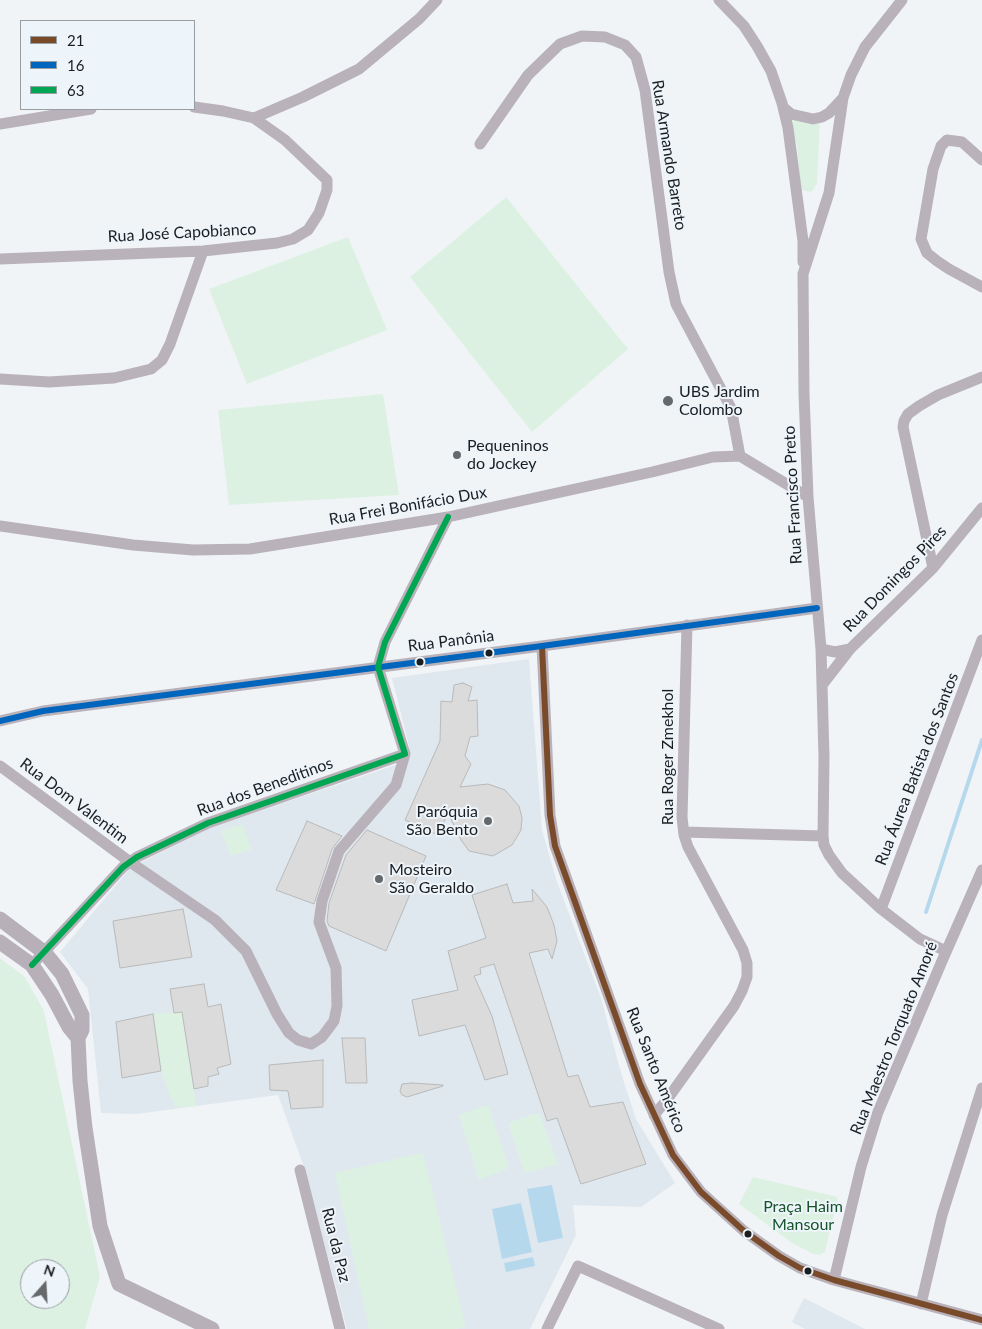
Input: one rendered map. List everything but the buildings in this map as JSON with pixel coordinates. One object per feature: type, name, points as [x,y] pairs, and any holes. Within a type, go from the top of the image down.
[{"type":"street","points":[[195,107],[254,118],[302,98],[359,69],[419,19],[436,0]]},
{"type":"street","points":[[719,0],[744,26],[757,46],[771,71],[784,108],[803,241],[803,274]]},
{"type":"street","name":"Rua Francisco Preto","points":[[902,0],[865,47],[851,75],[843,98],[829,193],[803,274],[804,394],[808,496],[821,649],[824,757],[823,836],[828,855],[842,873],[881,909],[920,939],[946,951]]},
{"type":"street","name":"Rua Armando Barreto","points":[[480,144],[528,75],[560,44],[582,36],[605,37],[625,44],[636,57],[644,90],[669,272],[676,304],[730,408],[740,456]]},
{"type":"street","points":[[784,108],[791,114],[813,119],[822,118],[843,98]]},
{"type":"street","points":[[0,124],[85,110]]},
{"type":"street","name":"Rua José Capobianco","points":[[0,259],[202,251],[278,243],[293,239],[308,230],[319,214],[327,190],[327,180],[285,140],[254,118]]},
{"type":"street","points":[[982,160],[962,142],[947,140],[941,146],[933,169],[920,239],[927,253],[937,261],[949,270],[982,286]]},
{"type":"street","points":[[0,379],[49,382],[104,379],[152,368],[162,360],[170,344],[202,251]]},
{"type":"street","points":[[933,568],[903,427],[904,421],[908,414],[932,398],[982,377]]},
{"type":"street","points":[[740,456],[808,496]]},
{"type":"street","name":"Rua Frei Bonifácio Dux","points":[[0,526],[133,545],[202,550],[250,548],[448,517],[714,457],[740,456]]},
{"type":"street","name":"Rua Domingos Pires","points":[[822,685],[850,649],[933,568],[982,508]]},
{"type":"street","points":[[405,754],[378,667],[385,642],[448,517]]},
{"type":"street","name":"Rua Panônia","points":[[0,721],[43,711],[817,608]]},
{"type":"street","name":"Rua Roger Zmekhol","points":[[654,1115],[734,1006],[747,976],[747,963],[743,950],[688,848],[684,832],[682,807],[687,625]]},
{"type":"street","name":"Rua Áurea Batista dos Santos","points":[[881,909],[982,640]]},
{"type":"street","name":"Rua Santo Américo","points":[[542,646],[550,815],[555,846],[640,1084],[673,1155],[701,1192],[744,1231],[779,1256],[800,1268],[834,1280],[982,1320]]},
{"type":"street","name":"Rua Domingos Pires","points":[[821,649],[834,652],[850,649]]},
{"type":"street","points":[[833,671],[835,662],[834,652]]},
{"type":"street","name":"Rua dos Beneditinos","points":[[32,965],[123,867],[137,857],[208,823],[405,754]]},
{"type":"street","name":"Rua Dom Valentim","points":[[0,766],[130,862],[215,920],[246,951],[277,1014],[289,1033],[298,1040],[311,1044],[322,1037],[334,1021],[338,1006],[336,968],[319,922],[322,901],[339,852],[396,785],[405,754]]},
{"type":"street","points":[[684,832],[823,836]]},
{"type":"street","name":"Rua Maestro Torquato Amoré","points":[[834,1280],[861,1167],[878,1112],[982,870]]},
{"type":"street","points":[[0,919],[45,953],[62,974],[82,1015],[82,1030],[78,1038],[85,1128],[100,1226],[119,1284],[212,1329]]},
{"type":"street","points":[[0,942],[32,965],[52,995],[68,1027],[78,1038]]},
{"type":"street","points":[[920,1304],[942,1215],[982,1088]]},
{"type":"street","name":"Rua da Paz","points":[[300,1170],[340,1329]]},
{"type":"street","points":[[547,1329],[578,1266],[718,1329]]},
{"type":"shaded area","points":[[529,659],[542,830],[557,882],[601,998],[621,1073],[636,1119],[675,1183],[641,1207],[573,1205],[576,1235],[530,1329],[347,1329],[304,1167],[278,1095],[137,1114],[101,1113],[88,989],[60,952],[131,867],[210,828],[407,761],[409,746],[392,678]]},
{"type":"shaded area","points":[[804,1298],[865,1329],[805,1329],[792,1322]]},
{"type":"green space","points":[[791,117],[820,121],[817,183],[810,192],[802,190],[800,183],[797,147]]},
{"type":"green space","points":[[506,197],[628,349],[532,432],[410,277]]},
{"type":"green space","points":[[348,237],[387,330],[247,384],[209,289]]},
{"type":"green space","points":[[383,394],[399,495],[229,505],[218,410]]},
{"type":"green space","points":[[242,824],[252,849],[231,856],[221,831]]},
{"type":"green space","points":[[0,958],[25,977],[44,1011],[100,1277],[85,1329],[0,1329]]},
{"type":"green space","points":[[182,1012],[196,1106],[175,1108],[161,1071],[153,1014]]},
{"type":"green space","points":[[488,1105],[509,1168],[479,1180],[459,1115]]},
{"type":"green space","points":[[539,1113],[558,1164],[525,1173],[508,1123]]},
{"type":"green space","points":[[423,1153],[466,1327],[455,1329],[369,1329],[335,1173]]},
{"type":"green space","name":"Praça Haim Mansour","points":[[753,1177],[838,1197],[825,1252],[820,1255],[813,1254],[792,1243],[739,1204]]},
{"type":"water","points":[[552,1185],[563,1238],[538,1243],[527,1189]]},
{"type":"water","points":[[521,1203],[532,1252],[502,1259],[492,1209]]},
{"type":"water","points":[[533,1257],[535,1266],[506,1272],[504,1263]]},
{"type":"waterway","points":[[926,912],[982,740]]},
{"type":"transit line","name":"63","points":[[32,965],[123,867],[137,857],[208,823],[405,754],[378,667],[385,642],[448,517]]},
{"type":"transit line","name":"16","points":[[0,721],[43,711],[817,608]]},
{"type":"transit line","name":"21","points":[[542,646],[550,815],[555,846],[640,1084],[673,1155],[701,1192],[744,1231],[779,1256],[800,1268],[834,1280],[982,1320]]},
{"type":"place","name":"UBS Jardim Colombo","points":[[668,401]]},
{"type":"place","name":"Pequeninos do Jockey","points":[[457,455]]},
{"type":"place","name":"Paróquia São Bento","points":[[488,821]]},
{"type":"place","name":"Mosteiro São Geraldo","points":[[379,879]]}]
